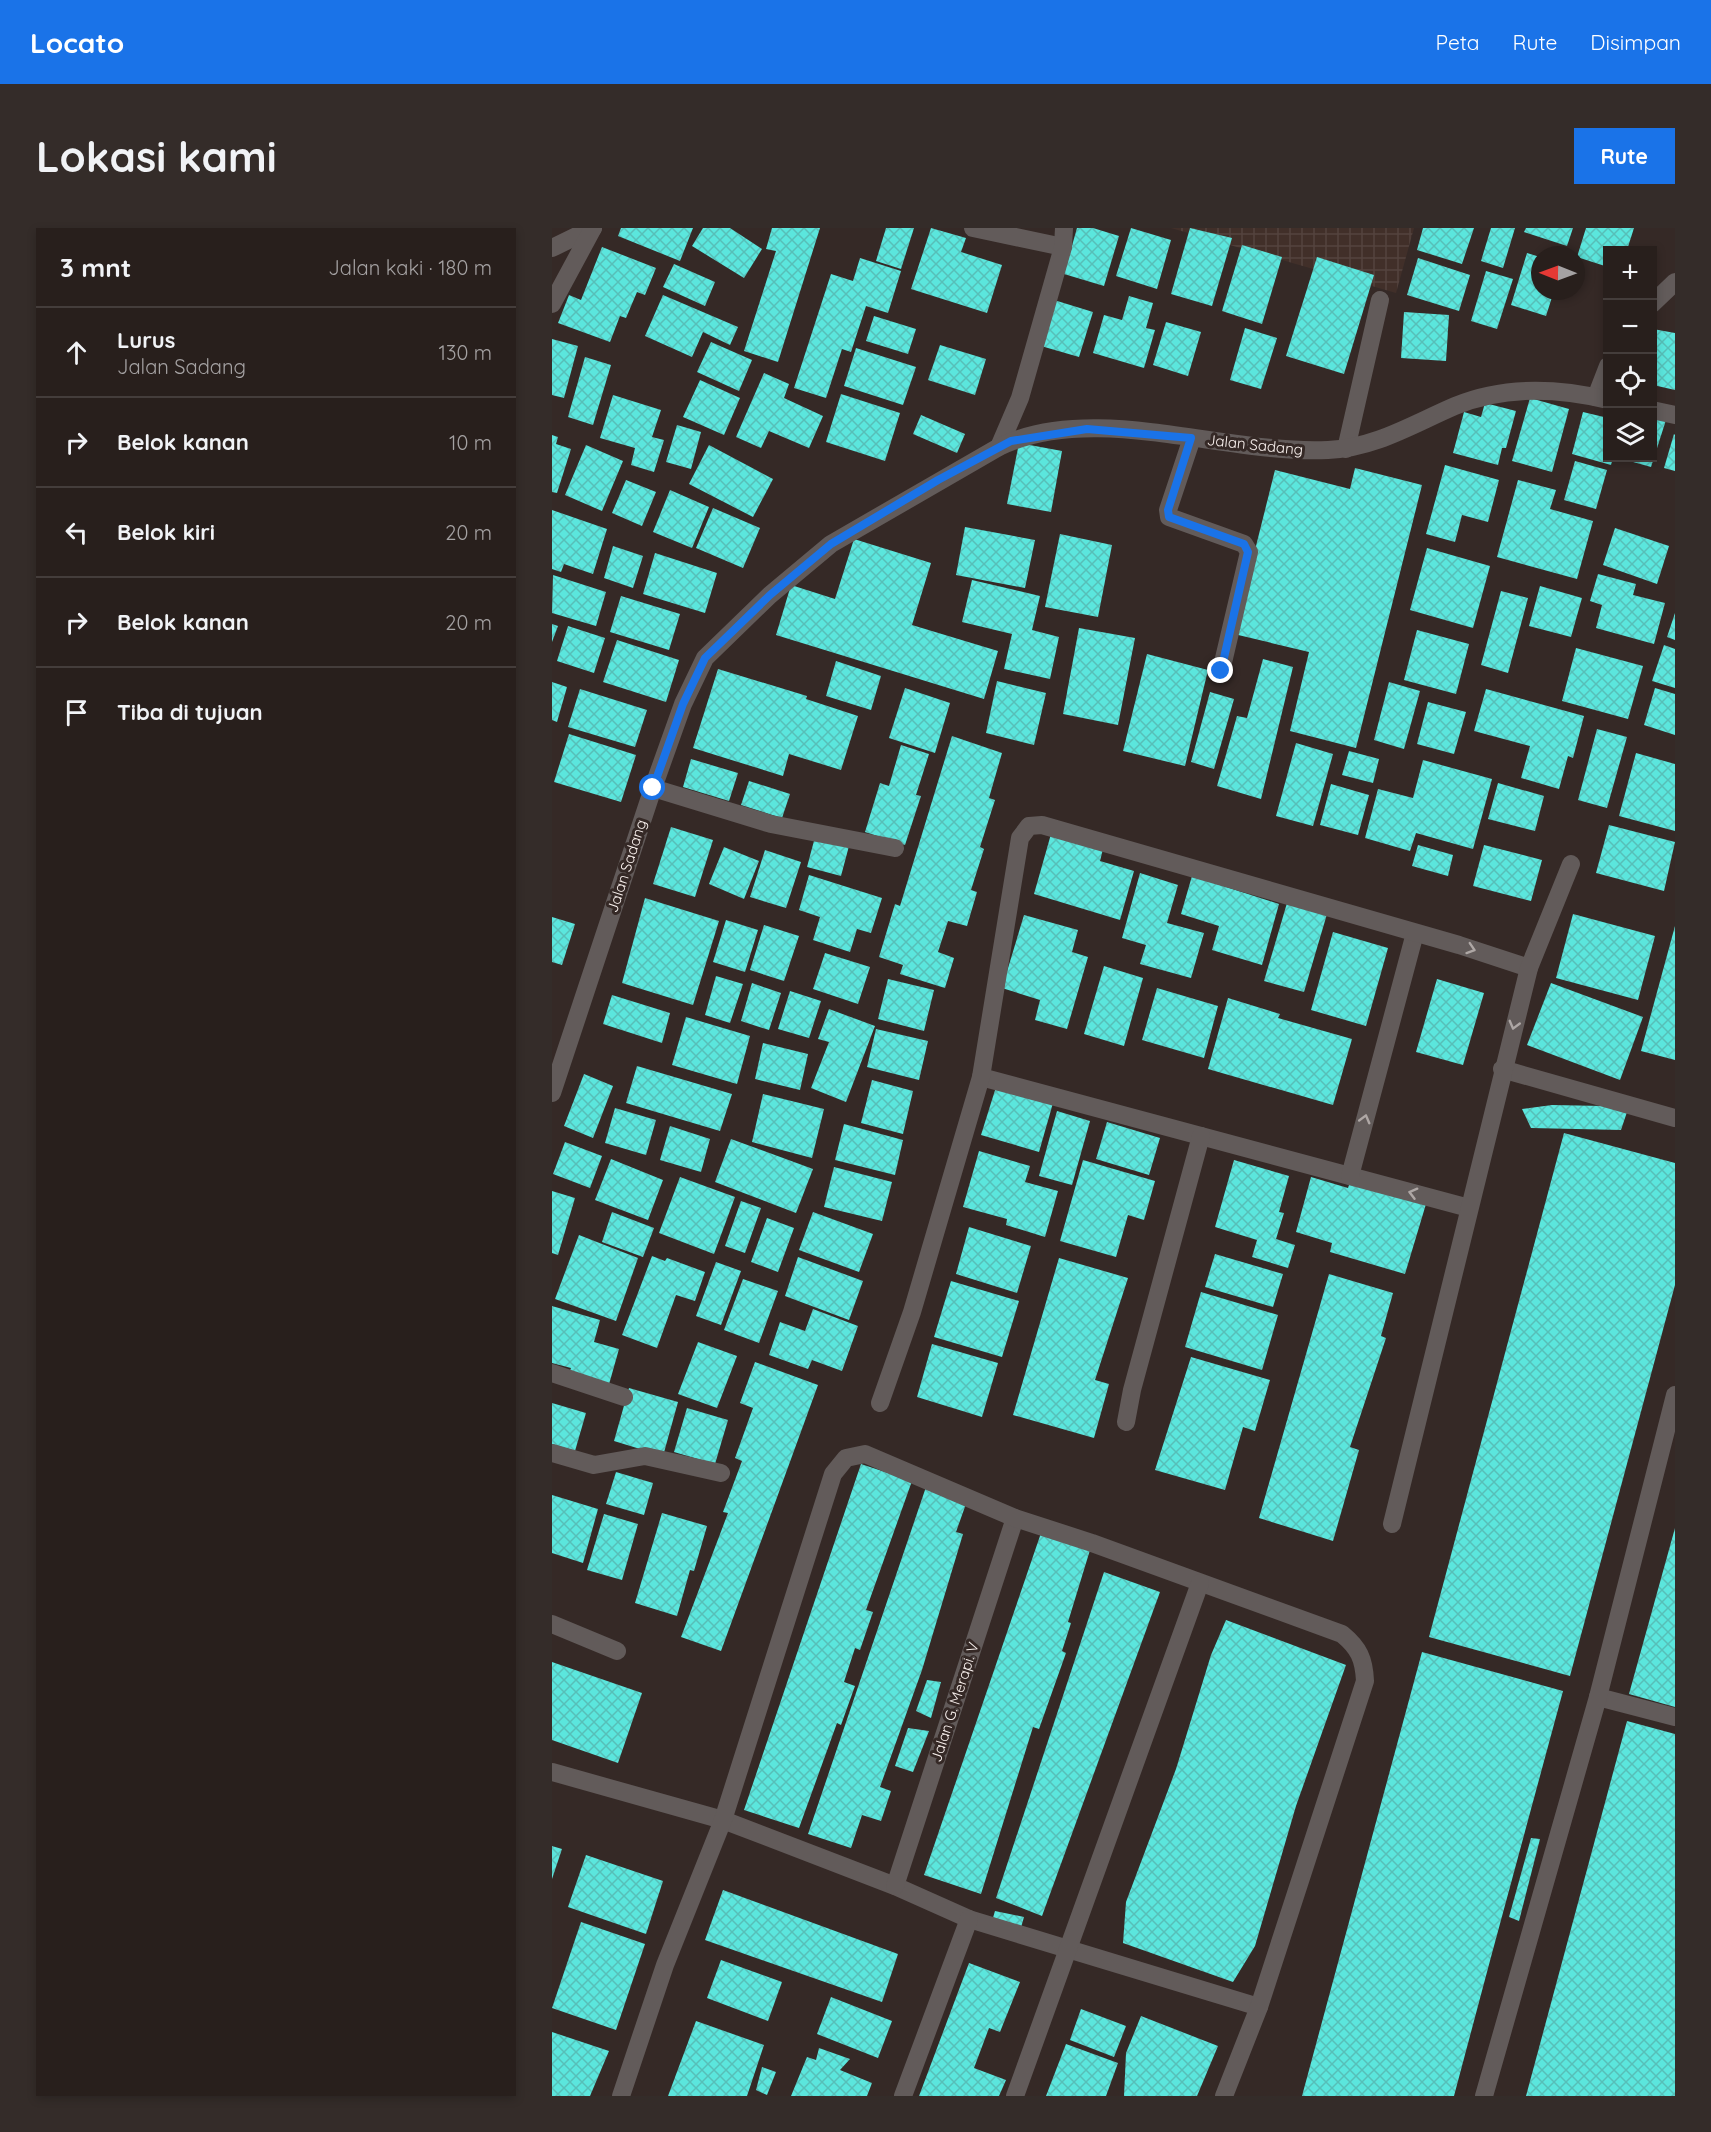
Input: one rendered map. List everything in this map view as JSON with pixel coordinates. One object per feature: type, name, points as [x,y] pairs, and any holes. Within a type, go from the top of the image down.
[{"type":"street","points":[[552,248],[593,228],[552,304]]},
{"type":"street","points":[[973,228],[1063,247]]},
{"type":"street","points":[[999,447],[1020,398],[1063,247],[1064,228]]},
{"type":"street","points":[[1657,300],[1675,282]]},
{"type":"street","points":[[1346,449],[1380,300]]},
{"type":"street","name":"Jalan Sadang","points":[[552,1093],[653,788],[696,674],[716,645],[796,571],[831,544],[999,447],[1037,435],[1087,429],[1191,438],[1285,451],[1346,449],[1384,440],[1458,405],[1484,398],[1525,390],[1602,398]]},
{"type":"street","points":[[1657,411],[1675,415]]},
{"type":"street","points":[[1191,438],[1168,510],[1169,517],[1244,544],[1248,552],[1221,671]]},
{"type":"street","points":[[653,788],[771,824],[895,848]]},
{"type":"street","points":[[880,1403],[912,1312],[981,1077],[1020,838],[1029,826],[1042,825],[1529,968]]},
{"type":"street","points":[[1392,1524],[1502,1069],[1529,968],[1571,864]]},
{"type":"street","points":[[1350,1176],[1415,933]]},
{"type":"street","points":[[1502,1069],[1675,1118]]},
{"type":"street","points":[[981,1077],[1469,1208]]},
{"type":"street","points":[[1126,1422],[1201,1136]]},
{"type":"street","points":[[552,1373],[624,1397]]},
{"type":"street","points":[[1484,2096],[1598,1697],[1675,1395]]},
{"type":"street","points":[[552,1453],[594,1465],[645,1456],[721,1473]]},
{"type":"street","points":[[621,2096],[665,1965],[723,1820],[833,1474],[846,1458],[865,1454],[1015,1518],[1092,1543],[1342,1634],[1359,1651],[1365,1669],[1365,1681],[1259,2007],[1224,2096]]},
{"type":"street","name":"Jalan G. Merapi. V","points":[[895,1886],[1015,1518]]},
{"type":"street","points":[[1015,2096],[1200,1583]]},
{"type":"street","points":[[552,1624],[617,1651]]},
{"type":"street","points":[[1598,1697],[1675,1717]]},
{"type":"street","points":[[552,1772],[723,1820],[895,1886],[969,1919],[1259,2007]]},
{"type":"street","points":[[903,2096],[969,1919]]},
{"type":"shaded area","points":[[1171,228],[1414,228],[1396,293]]},
{"type":"building","points":[[621,228],[693,228],[680,261],[618,236]]},
{"type":"building","points":[[703,228],[730,228],[762,249],[744,278],[692,246]]},
{"type":"building","points":[[772,228],[820,228],[778,362],[744,351],[776,251],[766,249]]},
{"type":"building","points":[[886,228],[914,228],[901,269],[876,261]]},
{"type":"building","points":[[931,228],[966,238],[961,252],[1002,265],[987,313],[911,289]]},
{"type":"building","points":[[1077,228],[1093,228],[1119,236],[1104,286],[1064,274]]},
{"type":"building","points":[[1131,228],[1171,240],[1157,289],[1116,276]]},
{"type":"building","points":[[1190,228],[1232,238],[1212,306],[1171,294]]},
{"type":"building","points":[[1423,228],[1474,228],[1462,264],[1417,250]]},
{"type":"building","points":[[1491,228],[1515,228],[1503,268],[1481,261]]},
{"type":"building","points":[[1526,228],[1573,228],[1567,246],[1524,232]]},
{"type":"building","points":[[1586,228],[1634,228],[1628,246],[1603,246],[1603,265],[1585,260],[1585,246],[1580,246]]},
{"type":"building","points":[[1242,245],[1282,257],[1262,324],[1222,311]]},
{"type":"building","points":[[602,247],[656,268],[645,295],[637,292],[626,318],[620,316],[610,342],[558,323],[569,295],[581,300]]},
{"type":"building","points":[[1527,253],[1531,254],[1531,300],[1551,300],[1546,316],[1511,305]]},
{"type":"building","points":[[1317,257],[1374,275],[1344,374],[1286,356]]},
{"type":"building","points":[[860,258],[901,271],[888,313],[866,306],[851,352],[842,349],[826,398],[794,388],[831,274],[853,281]]},
{"type":"building","points":[[1418,258],[1470,275],[1459,311],[1407,295]]},
{"type":"building","points":[[674,264],[715,282],[705,306],[663,287]]},
{"type":"building","points":[[1486,271],[1513,279],[1497,329],[1471,321]]},
{"type":"building","points":[[663,295],[738,327],[730,345],[703,332],[692,357],[645,336]]},
{"type":"building","points":[[1129,296],[1153,303],[1146,328],[1155,330],[1144,368],[1093,353],[1104,315],[1122,320]]},
{"type":"building","points":[[1054,300],[1093,312],[1079,357],[1041,346]]},
{"type":"building","points":[[1404,312],[1449,315],[1446,361],[1401,358]]},
{"type":"building","points":[[874,316],[916,329],[908,354],[866,341]]},
{"type":"building","points":[[1166,322],[1201,332],[1188,376],[1153,365]]},
{"type":"building","points":[[1245,328],[1277,338],[1261,389],[1230,380]]},
{"type":"building","points":[[1657,330],[1675,333],[1675,390],[1657,386]]},
{"type":"building","points":[[552,339],[578,346],[564,398],[552,395]]},
{"type":"building","points":[[711,342],[752,360],[739,391],[697,372]]},
{"type":"building","points":[[940,345],[986,359],[975,395],[928,380]]},
{"type":"building","points":[[856,348],[916,367],[903,405],[844,386]]},
{"type":"building","points":[[585,357],[611,365],[593,425],[568,417]]},
{"type":"building","points":[[764,373],[789,384],[784,398],[823,416],[809,448],[769,431],[761,448],[736,437]]},
{"type":"building","points":[[700,380],[740,398],[724,435],[683,417]]},
{"type":"building","points":[[841,394],[900,413],[885,461],[826,442]]},
{"type":"building","points":[[613,395],[661,410],[652,437],[664,440],[654,472],[631,465],[635,448],[600,438]]},
{"type":"building","points":[[1530,398],[1569,409],[1552,472],[1512,461]]},
{"type":"building","points":[[1485,403],[1516,411],[1506,448],[1502,448],[1498,465],[1453,453],[1464,412],[1481,417]]},
{"type":"building","points":[[1583,412],[1603,417],[1603,462],[1612,462],[1611,465],[1572,454]]},
{"type":"building","points":[[921,415],[965,434],[957,453],[913,434]]},
{"type":"building","points":[[1657,417],[1666,420],[1657,448]]},
{"type":"building","points":[[677,425],[701,432],[691,469],[666,462]]},
{"type":"building","points":[[552,435],[558,437],[556,444],[571,449],[557,493],[552,492]]},
{"type":"building","points":[[1675,435],[1675,471],[1664,468]]},
{"type":"building","points":[[1019,443],[1062,451],[1051,512],[1007,504]]},
{"type":"building","points":[[586,445],[623,461],[602,511],[565,495]]},
{"type":"building","points":[[709,445],[773,479],[753,517],[689,484]]},
{"type":"building","points":[[1575,461],[1607,470],[1596,509],[1564,500]]},
{"type":"building","points":[[1633,462],[1653,462],[1651,467]]},
{"type":"building","points":[[1445,465],[1499,480],[1488,522],[1462,515],[1455,542],[1426,534]]},
{"type":"building","points":[[1355,468],[1422,485],[1356,748],[1290,731],[1309,652],[1234,634],[1275,470],[1350,489]]},
{"type":"building","points":[[626,480],[656,492],[642,526],[612,513]]},
{"type":"building","points":[[1518,480],[1556,490],[1550,509],[1593,521],[1577,579],[1497,557]]},
{"type":"building","points":[[670,490],[709,507],[692,548],[653,532]]},
{"type":"building","points":[[713,508],[760,528],[743,568],[696,548]]},
{"type":"building","points":[[552,510],[607,529],[593,574],[564,564],[561,572],[552,569]]},
{"type":"building","points":[[965,527],[1035,540],[1025,588],[956,575]]},
{"type":"building","points":[[1615,528],[1669,546],[1657,584],[1603,565]]},
{"type":"building","points":[[1060,534],[1112,545],[1098,617],[1045,607]]},
{"type":"building","points":[[854,539],[931,563],[912,625],[998,651],[984,699],[776,635],[791,585],[835,599]]},
{"type":"building","points":[[613,546],[643,556],[633,588],[604,578]]},
{"type":"building","points":[[1427,548],[1490,566],[1473,628],[1410,610]]},
{"type":"building","points":[[655,553],[717,573],[705,613],[643,594]]},
{"type":"building","points":[[1598,574],[1636,584],[1633,595],[1665,603],[1654,644],[1596,628],[1602,605],[1590,601]]},
{"type":"building","points":[[553,575],[606,592],[596,626],[552,613]]},
{"type":"building","points":[[972,580],[1040,596],[1032,630],[1059,637],[1050,679],[1004,669],[1012,634],[962,622]]},
{"type":"building","points":[[1540,586],[1582,598],[1571,637],[1529,626]]},
{"type":"building","points":[[1501,591],[1528,598],[1508,673],[1481,665]]},
{"type":"building","points":[[621,596],[680,614],[669,650],[610,632]]},
{"type":"building","points":[[1675,613],[1675,640],[1667,637]]},
{"type":"building","points":[[552,624],[558,626],[552,642]]},
{"type":"building","points":[[568,626],[605,638],[594,673],[557,661]]},
{"type":"building","points":[[1079,628],[1135,638],[1118,725],[1063,714]]},
{"type":"building","points":[[1417,630],[1469,644],[1456,694],[1404,680]]},
{"type":"building","points":[[617,640],[679,660],[666,702],[603,682]]},
{"type":"building","points":[[1664,645],[1675,649],[1675,688],[1652,681]]},
{"type":"building","points":[[1576,648],[1643,666],[1628,719],[1562,701]]},
{"type":"building","points":[[1147,654],[1208,670],[1185,766],[1123,751]]},
{"type":"building","points":[[1263,659],[1293,667],[1261,799],[1217,786],[1237,716],[1247,718]]},
{"type":"building","points":[[836,661],[881,676],[871,710],[826,696]]},
{"type":"building","points":[[718,669],[807,696],[806,699],[858,716],[841,770],[789,754],[783,776],[693,748]]},
{"type":"building","points":[[997,681],[1046,693],[1034,745],[986,733]]},
{"type":"building","points":[[552,682],[567,687],[557,722],[552,720]]},
{"type":"building","points":[[1389,682],[1420,691],[1404,749],[1374,740]]},
{"type":"building","points":[[905,688],[950,703],[935,753],[889,738]]},
{"type":"building","points":[[1655,688],[1675,694],[1675,735],[1644,725]]},
{"type":"building","points":[[580,689],[647,710],[635,747],[568,727]]},
{"type":"building","points":[[1486,689],[1584,716],[1573,758],[1568,756],[1559,789],[1521,778],[1530,746],[1474,731]]},
{"type":"building","points":[[1210,692],[1234,699],[1214,769],[1191,762]]},
{"type":"building","points":[[1428,702],[1466,712],[1454,754],[1417,744]]},
{"type":"building","points":[[1597,729],[1627,737],[1607,808],[1578,800]]},
{"type":"building","points":[[569,734],[636,755],[621,802],[554,782]]},
{"type":"building","points":[[952,736],[1002,753],[989,798],[995,800],[980,847],[984,849],[971,890],[977,892],[967,926],[948,921],[938,952],[954,958],[945,988],[900,974],[903,965],[879,957],[895,904],[900,906]]},
{"type":"building","points":[[1296,743],[1333,754],[1313,826],[1276,816]]},
{"type":"building","points":[[901,745],[929,754],[916,795],[921,796],[905,845],[865,832],[880,783],[889,786]]},
{"type":"building","points":[[1349,751],[1379,759],[1373,783],[1342,775]]},
{"type":"building","points":[[1636,753],[1675,764],[1675,831],[1619,816]]},
{"type":"building","points":[[691,759],[738,773],[729,801],[683,787]]},
{"type":"building","points":[[1423,760],[1492,779],[1473,849],[1416,833],[1410,851],[1365,838],[1378,789],[1413,798]]},
{"type":"building","points":[[749,781],[790,794],[782,818],[741,805]]},
{"type":"building","points":[[1498,783],[1544,796],[1535,831],[1488,819]]},
{"type":"building","points":[[1331,784],[1369,795],[1358,835],[1320,825]]},
{"type":"building","points":[[1609,825],[1675,842],[1664,891],[1596,873]]},
{"type":"building","points":[[671,827],[713,840],[695,897],[653,884]]},
{"type":"building","points":[[1051,834],[1103,849],[1100,861],[1134,871],[1120,920],[1034,894]]},
{"type":"building","points":[[815,837],[849,846],[841,876],[807,867]]},
{"type":"building","points":[[1418,845],[1453,855],[1448,876],[1412,866]]},
{"type":"building","points":[[1484,845],[1542,860],[1531,901],[1473,886]]},
{"type":"building","points":[[724,847],[759,861],[744,899],[709,884]]},
{"type":"building","points":[[765,850],[801,862],[786,908],[750,897]]},
{"type":"building","points":[[1140,873],[1178,885],[1167,923],[1204,933],[1191,978],[1140,964],[1146,945],[1122,938]]},
{"type":"building","points":[[809,875],[882,898],[871,933],[857,929],[850,952],[813,940],[820,917],[799,910]]},
{"type":"building","points":[[1192,876],[1279,904],[1262,965],[1212,950],[1219,926],[1181,914]]},
{"type":"building","points":[[645,898],[719,921],[693,1005],[622,983]]},
{"type":"building","points":[[1287,903],[1327,914],[1304,992],[1264,981]]},
{"type":"building","points":[[1573,914],[1655,936],[1638,1000],[1556,978]]},
{"type":"building","points":[[1024,915],[1078,930],[1072,952],[1088,957],[1067,1029],[1035,1020],[1040,1000],[1002,988]]},
{"type":"building","points":[[552,917],[575,924],[562,965],[552,962]]},
{"type":"building","points":[[726,920],[758,930],[745,972],[713,962]]},
{"type":"building","points":[[764,925],[799,936],[784,981],[750,970]]},
{"type":"building","points":[[1675,926],[1675,1060],[1641,1051]]},
{"type":"building","points":[[1333,932],[1388,948],[1366,1026],[1311,1010]]},
{"type":"building","points":[[825,953],[870,967],[858,1004],[813,989]]},
{"type":"building","points":[[1104,966],[1143,978],[1124,1046],[1084,1034]]},
{"type":"building","points":[[716,976],[743,984],[730,1023],[705,1015]]},
{"type":"building","points":[[888,979],[934,990],[924,1031],[878,1019]]},
{"type":"building","points":[[1437,979],[1484,993],[1463,1065],[1416,1052]]},
{"type":"building","points":[[752,983],[781,993],[769,1030],[741,1021]]},
{"type":"building","points":[[1551,983],[1643,1017],[1620,1080],[1527,1045]]},
{"type":"building","points":[[1157,988],[1218,1006],[1204,1058],[1142,1040]]},
{"type":"building","points":[[790,991],[821,1001],[809,1038],[778,1029]]},
{"type":"building","points":[[612,995],[670,1013],[662,1043],[603,1024]]},
{"type":"building","points":[[1228,998],[1280,1014],[1278,1018],[1352,1039],[1333,1105],[1208,1069]]},
{"type":"building","points":[[829,1009],[875,1026],[846,1102],[811,1088],[829,1042],[818,1039]]},
{"type":"building","points":[[686,1017],[750,1036],[737,1084],[672,1065]]},
{"type":"building","points":[[876,1029],[928,1041],[919,1080],[867,1067]]},
{"type":"building","points":[[763,1043],[808,1054],[800,1090],[755,1079]]},
{"type":"building","points":[[637,1066],[732,1094],[720,1131],[626,1103]]},
{"type":"building","points":[[584,1074],[613,1086],[593,1138],[564,1126]]},
{"type":"building","points":[[872,1080],[913,1091],[903,1134],[861,1123]]},
{"type":"building","points":[[996,1087],[1053,1103],[1039,1152],[981,1135]]},
{"type":"building","points":[[763,1094],[824,1109],[812,1158],[752,1142]]},
{"type":"building","points":[[1552,1105],[1604,1106],[1627,1112],[1621,1130],[1531,1128],[1522,1109]]},
{"type":"building","points":[[615,1108],[656,1120],[646,1155],[605,1143]]},
{"type":"building","points":[[1057,1111],[1090,1121],[1072,1185],[1039,1176]]},
{"type":"building","points":[[1107,1122],[1160,1138],[1149,1175],[1096,1159]]},
{"type":"building","points":[[844,1124],[903,1140],[895,1175],[835,1160]]},
{"type":"building","points":[[670,1126],[710,1139],[701,1172],[660,1160]]},
{"type":"building","points":[[1564,1133],[1675,1163],[1675,1285],[1570,1676],[1429,1637]]},
{"type":"building","points":[[731,1139],[813,1169],[796,1213],[715,1182]]},
{"type":"building","points":[[565,1142],[602,1156],[590,1188],[553,1174]]},
{"type":"building","points":[[979,1151],[1030,1166],[1025,1182],[1058,1191],[1045,1237],[1006,1225],[1007,1219],[963,1207]]},
{"type":"building","points":[[611,1159],[663,1180],[648,1220],[595,1200]]},
{"type":"building","points":[[1083,1160],[1155,1181],[1144,1220],[1128,1215],[1116,1257],[1060,1241]]},
{"type":"building","points":[[1234,1160],[1289,1176],[1279,1212],[1284,1213],[1276,1239],[1295,1245],[1288,1268],[1252,1257],[1257,1240],[1215,1227]]},
{"type":"building","points":[[834,1167],[892,1182],[882,1221],[824,1207]]},
{"type":"building","points":[[680,1177],[735,1197],[714,1254],[659,1233]]},
{"type":"building","points":[[1311,1177],[1348,1188],[1350,1182],[1426,1204],[1405,1274],[1330,1252],[1332,1243],[1296,1232]]},
{"type":"building","points":[[552,1191],[575,1198],[558,1255],[552,1253]]},
{"type":"building","points":[[741,1201],[761,1208],[745,1253],[725,1246]]},
{"type":"building","points":[[612,1212],[654,1228],[643,1257],[602,1242]]},
{"type":"building","points":[[813,1212],[873,1234],[859,1272],[799,1250]]},
{"type":"building","points":[[767,1218],[794,1228],[778,1272],[751,1262]]},
{"type":"building","points":[[969,1227],[1031,1246],[1017,1293],[956,1274]]},
{"type":"building","points":[[579,1235],[638,1258],[616,1321],[555,1299]]},
{"type":"building","points":[[1215,1254],[1283,1274],[1273,1307],[1205,1287]]},
{"type":"building","points":[[652,1256],[665,1261],[667,1258],[705,1272],[695,1301],[676,1295],[657,1348],[622,1335]]},
{"type":"building","points":[[798,1257],[863,1281],[849,1320],[785,1296]]},
{"type":"building","points":[[1059,1258],[1128,1278],[1095,1380],[1109,1384],[1094,1438],[1013,1415]]},
{"type":"building","points":[[716,1262],[741,1271],[721,1325],[696,1316]]},
{"type":"building","points":[[1329,1274],[1393,1293],[1381,1336],[1386,1338],[1350,1447],[1359,1450],[1333,1541],[1259,1518]]},
{"type":"building","points":[[743,1279],[778,1291],[759,1343],[724,1330]]},
{"type":"building","points":[[951,1281],[1019,1301],[1002,1357],[934,1337]]},
{"type":"building","points":[[1201,1292],[1278,1315],[1262,1370],[1185,1347]]},
{"type":"building","points":[[552,1306],[600,1320],[594,1342],[619,1349],[608,1388],[568,1376],[571,1368],[552,1363]]},
{"type":"building","points":[[813,1309],[858,1326],[842,1371],[812,1360],[808,1369],[769,1355],[780,1322],[805,1331]]},
{"type":"building","points":[[698,1342],[737,1356],[717,1408],[678,1394]]},
{"type":"building","points":[[932,1344],[998,1363],[982,1417],[917,1397]]},
{"type":"building","points":[[1191,1357],[1270,1380],[1255,1431],[1243,1427],[1225,1490],[1155,1470]]},
{"type":"building","points":[[755,1362],[818,1385],[721,1651],[681,1637],[728,1513],[723,1512],[742,1461],[735,1458],[753,1408],[740,1403]]},
{"type":"building","points":[[629,1388],[678,1402],[663,1456],[614,1441]]},
{"type":"building","points":[[552,1403],[586,1413],[575,1451],[552,1444]]},
{"type":"building","points":[[687,1408],[728,1420],[715,1464],[674,1452]]},
{"type":"building","points":[[861,1464],[912,1481],[866,1610],[873,1612],[860,1650],[855,1648],[844,1682],[855,1686],[841,1725],[837,1723],[799,1828],[744,1810]]},
{"type":"building","points":[[616,1472],[653,1483],[644,1515],[606,1504]]},
{"type":"building","points":[[926,1487],[967,1501],[956,1532],[963,1534],[922,1670],[880,1787],[891,1791],[881,1821],[862,1815],[851,1848],[808,1834]]},
{"type":"building","points":[[552,1495],[598,1509],[583,1563],[552,1553]]},
{"type":"building","points":[[662,1513],[707,1526],[694,1571],[690,1570],[677,1616],[635,1603]]},
{"type":"building","points":[[604,1514],[638,1524],[622,1580],[587,1570]]},
{"type":"building","points":[[1675,1528],[1675,1707],[1629,1694]]},
{"type":"building","points":[[1041,1533],[1090,1550],[1068,1622],[1071,1623],[1062,1651],[1066,1653],[1039,1729],[1033,1727],[981,1894],[924,1875]]},
{"type":"building","points":[[1104,1572],[1160,1592],[1042,1916],[996,1898]]},
{"type":"building","points":[[1226,1620],[1346,1665],[1296,1806],[1255,1946],[1233,1982],[1123,1943],[1126,1902],[1176,1769],[1211,1655]]},
{"type":"building","points":[[1422,1652],[1563,1691],[1454,2096],[1302,2096]]},
{"type":"building","points":[[552,1662],[642,1693],[618,1763],[552,1740]]},
{"type":"building","points":[[927,1680],[941,1682],[931,1718],[916,1711]]},
{"type":"building","points":[[1627,1721],[1675,1734],[1675,2096],[1526,2096]]},
{"type":"building","points":[[908,1728],[929,1731],[913,1772],[895,1766]]},
{"type":"building","points":[[1531,1838],[1540,1839],[1519,1921],[1509,1917]]},
{"type":"building","points":[[552,1846],[562,1849],[552,1879]]},
{"type":"building","points":[[586,1855],[663,1881],[646,1934],[568,1907]]},
{"type":"building","points":[[723,1890],[898,1954],[882,2002],[705,1940]]},
{"type":"building","points":[[995,1911],[1024,1917],[1020,1931],[992,1921]]},
{"type":"building","points":[[581,1922],[645,1944],[616,2030],[552,2008]]},
{"type":"building","points":[[721,1960],[782,1982],[768,2021],[707,1998]]},
{"type":"building","points":[[969,1963],[1020,1982],[1000,2032],[989,2028],[974,2068],[1006,2080],[999,2096],[919,2096]]},
{"type":"building","points":[[831,1997],[892,2021],[878,2058],[817,2034]]},
{"type":"building","points":[[1081,2009],[1126,2026],[1114,2057],[1070,2040]]},
{"type":"building","points":[[1141,2016],[1218,2046],[1197,2096],[1124,2096],[1126,2053]]},
{"type":"building","points":[[696,2021],[764,2045],[747,2096],[668,2096]]},
{"type":"building","points":[[552,2032],[609,2051],[590,2096],[552,2096]]},
{"type":"building","points":[[1066,2044],[1118,2063],[1106,2096],[1046,2096]]},
{"type":"building","points":[[819,2048],[850,2059],[840,2070],[872,2083],[867,2096],[791,2096],[807,2057],[816,2060]]},
{"type":"building","points":[[762,2067],[776,2072],[767,2095],[756,2090]]},
{"type":"route","points":[[653,788],[683,704],[705,658],[796,571],[831,544],[938,480],[1011,441],[1037,435],[1087,429],[1143,432],[1191,438],[1168,510],[1169,517],[1244,544],[1248,552],[1221,671]]}]
